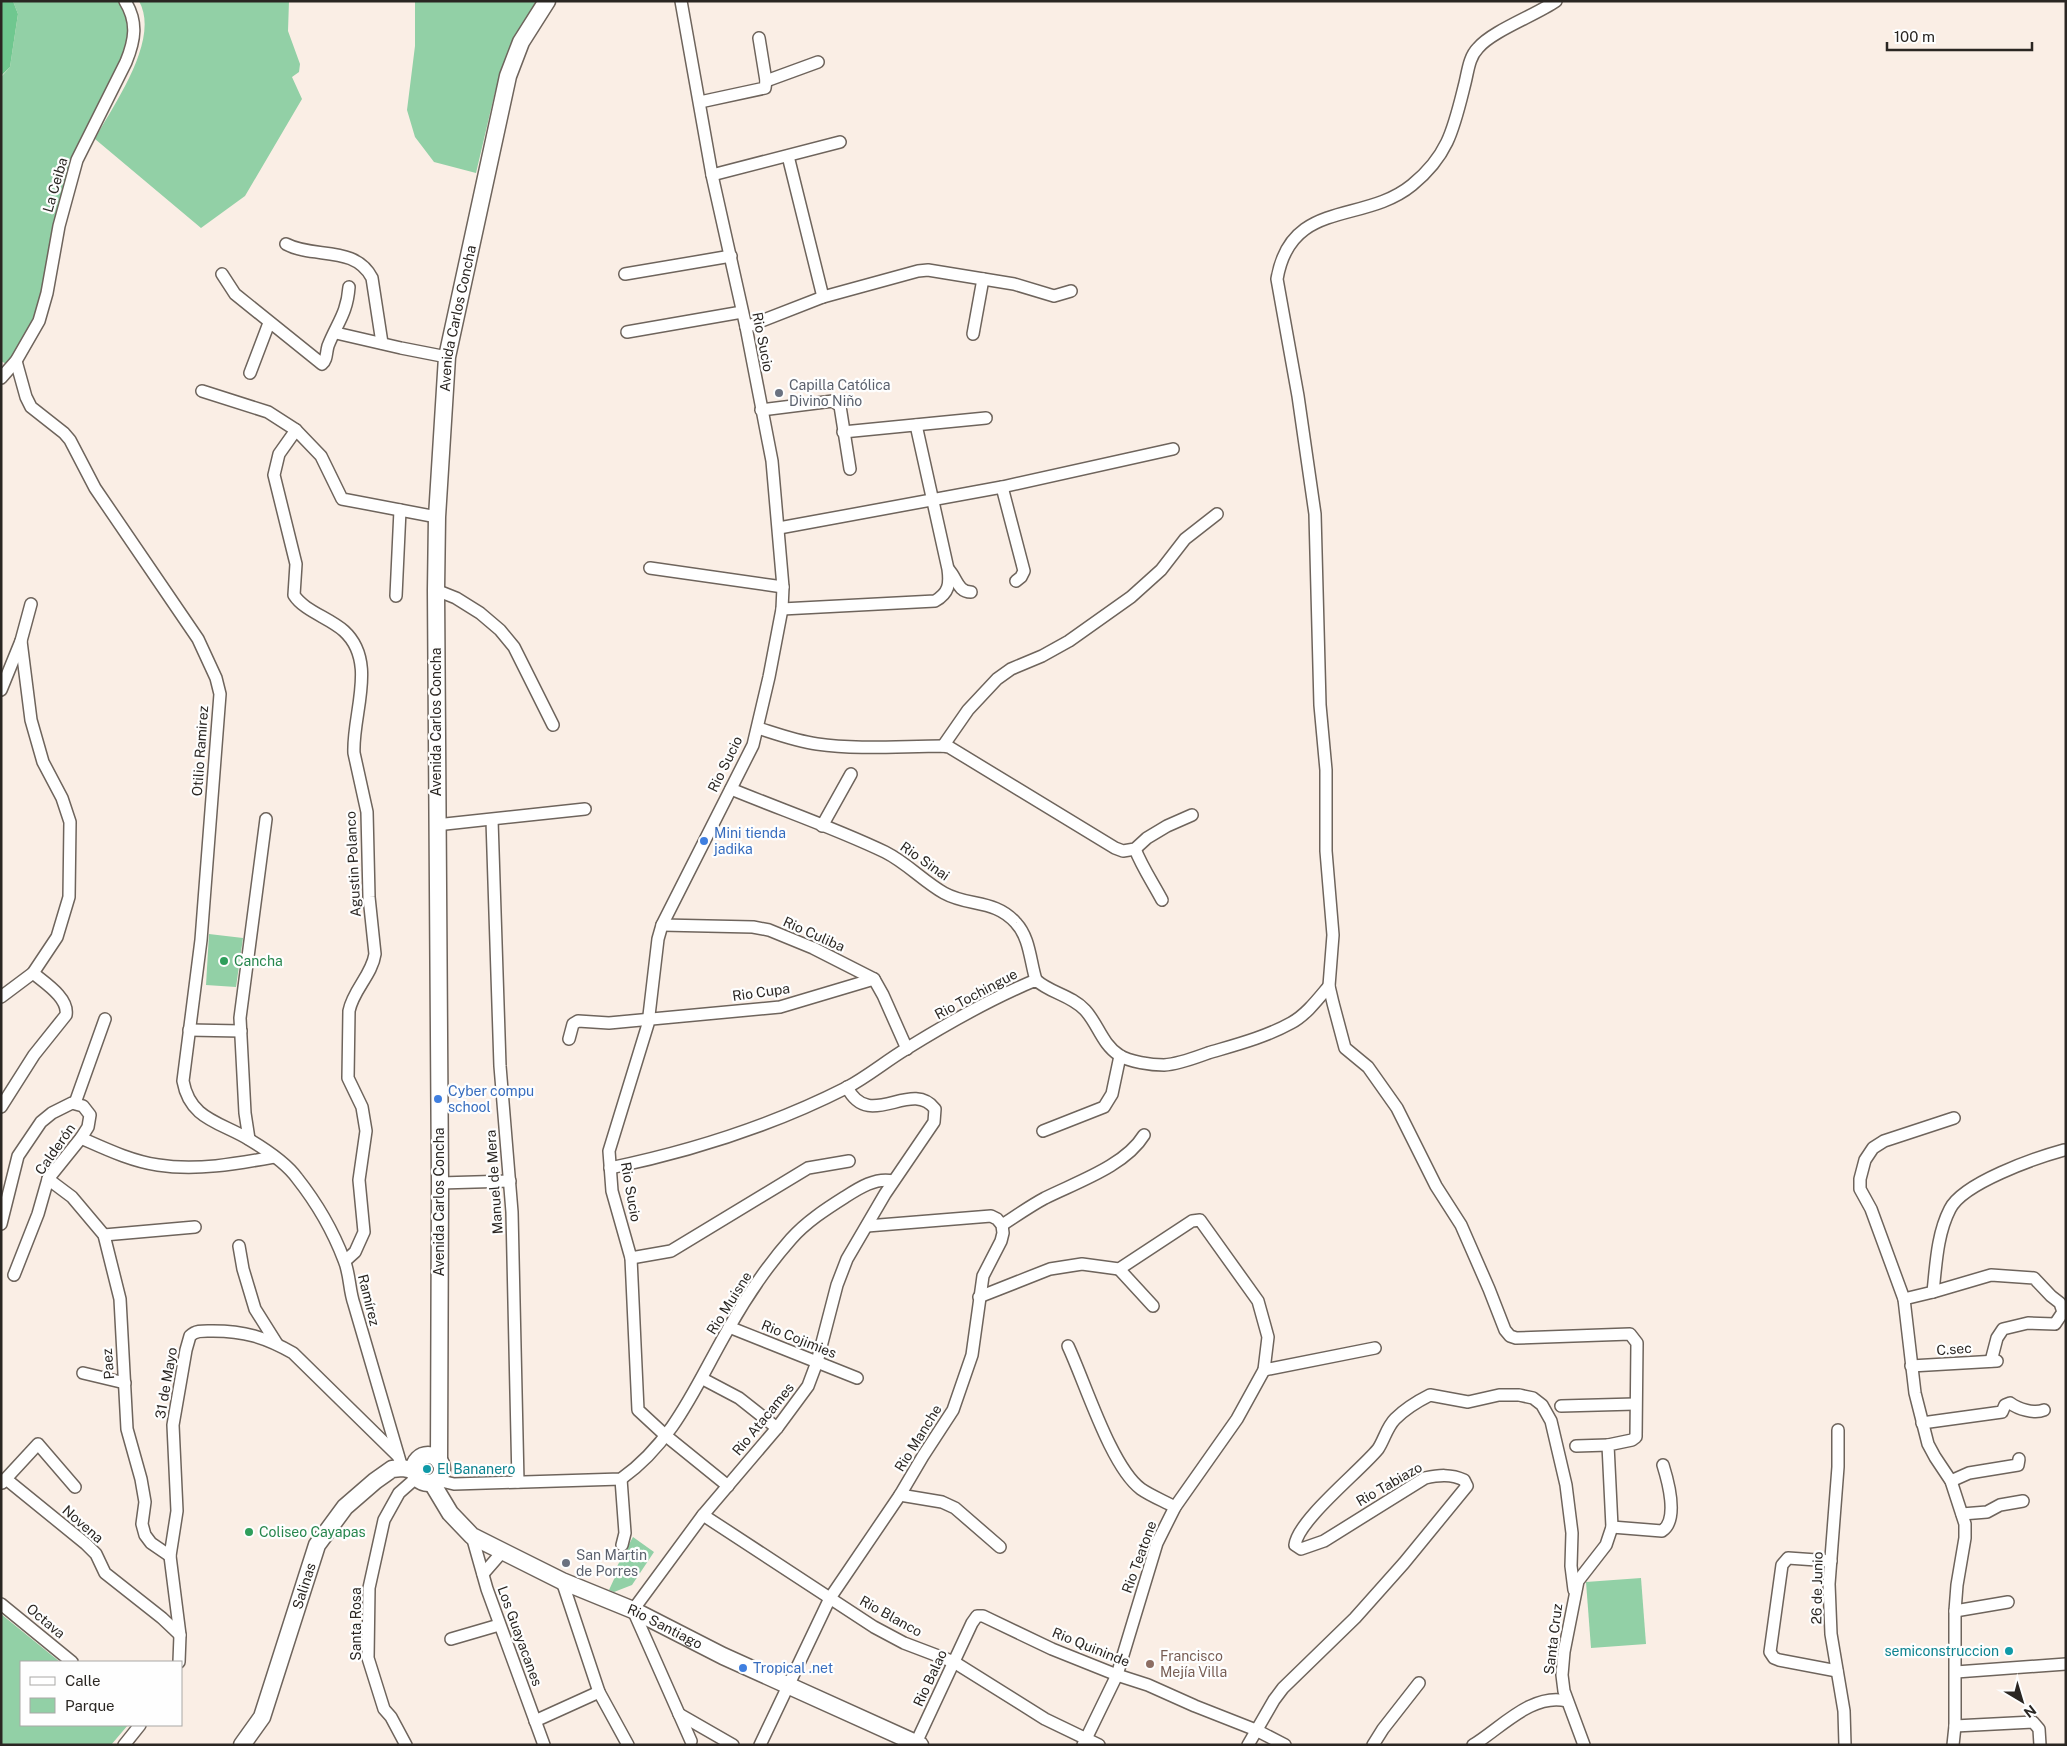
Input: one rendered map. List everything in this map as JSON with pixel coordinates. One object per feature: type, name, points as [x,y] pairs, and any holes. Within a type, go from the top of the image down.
[{"type":"street","name":"La Ceiba","points":[[1,378],[16,361],[44,307],[59,226],[77,160],[132,47],[134,25],[125,1]]},
{"type":"street","name":"Avenida Carlos Concha","points":[[417,1473],[442,1469],[439,1461],[440,1183],[436,825],[436,590],[437,517],[447,356],[508,76],[521,42],[547,1]]},
{"type":"street","name":"Rio Sucio","points":[[681,1],[712,175],[746,327],[772,461],[783,587],[782,609],[758,728],[752,745],[662,925],[658,939],[648,1019],[625,1103],[608,1151],[612,1190],[631,1258],[638,1410],[665,1435],[728,1486]]},
{"type":"street","points":[[1556,1],[1486,40],[1479,46],[1470,62],[1454,129],[1447,144],[1431,167],[1412,185],[1391,198],[1316,222],[1299,232],[1288,245],[1280,262],[1277,279],[1298,396],[1315,514],[1320,705],[1326,770],[1326,851],[1334,935],[1329,986],[1345,1048],[1368,1067],[1397,1108],[1436,1186],[1461,1226],[1505,1330],[1510,1336],[1516,1338],[1630,1334],[1637,1343],[1636,1437],[1632,1440],[1608,1445],[1576,1446]]},
{"type":"street","points":[[700,102],[763,90],[767,86],[759,38]]},
{"type":"street","points":[[766,81],[818,62]]},
{"type":"street","points":[[712,175],[840,142]]},
{"type":"street","points":[[788,156],[822,297]]},
{"type":"street","points":[[286,244],[298,249],[344,256],[358,262],[368,270],[372,278],[382,343]]},
{"type":"street","points":[[625,274],[731,256]]},
{"type":"street","points":[[746,327],[822,297],[918,270],[1014,284],[1054,296],[1071,291]]},
{"type":"street","points":[[222,274],[235,294],[322,364],[324,363],[328,346],[345,312],[349,287]]},
{"type":"street","points":[[973,334],[983,279]]},
{"type":"street","points":[[627,332],[742,312]]},
{"type":"street","points":[[250,373],[269,323]]},
{"type":"street","points":[[336,332],[447,356]]},
{"type":"street","name":"Otilio Ramirez","points":[[16,361],[26,396],[32,407],[70,440],[95,488],[198,639],[216,678],[220,694],[205,893],[183,1081],[185,1095],[196,1109],[209,1120],[249,1139],[274,1158]]},
{"type":"street","points":[[202,391],[268,412],[296,430],[321,456],[342,499],[437,517]]},
{"type":"street","points":[[761,410],[832,401],[840,406],[850,469]]},
{"type":"street","points":[[843,432],[986,418]]},
{"type":"street","points":[[782,609],[935,601],[944,596],[949,588],[948,569],[916,425]]},
{"type":"street","name":"Agustin Polanco","points":[[296,430],[279,454],[274,475],[296,564],[294,595],[302,604],[344,630],[354,645],[361,661],[360,697],[353,744],[367,812],[369,897],[375,954],[374,963],[351,1002],[349,1011],[348,1078],[362,1107],[366,1131],[359,1180],[364,1232],[355,1252],[345,1261]]},
{"type":"street","points":[[779,528],[1002,486],[1173,449]]},
{"type":"street","points":[[1002,486],[1024,570],[1021,577],[1016,581]]},
{"type":"street","points":[[396,596],[400,510]]},
{"type":"street","points":[[943,746],[968,710],[997,679],[1011,669],[1042,656],[1069,640],[1131,597],[1161,570],[1185,539],[1217,514]]},
{"type":"street","points":[[650,568],[783,587]]},
{"type":"street","points":[[948,569],[960,588],[966,592],[971,592]]},
{"type":"street","points":[[436,590],[456,598],[480,613],[500,630],[514,647],[553,725]]},
{"type":"street","points":[[1,690],[21,641],[31,604]]},
{"type":"street","points":[[1,997],[33,973],[57,937],[69,897],[70,822],[62,798],[43,762],[31,720],[21,641]]},
{"type":"street","points":[[758,728],[790,739],[818,744],[847,746],[943,746],[955,750],[1115,848],[1124,851],[1135,848],[1146,838],[1166,826],[1192,815]]},
{"type":"street","points":[[822,826],[851,774]]},
{"type":"street","name":"Rio Sinai","points":[[731,788],[886,852],[908,865],[946,894],[988,905],[1004,912],[1021,928],[1026,938],[1036,980]]},
{"type":"street","points":[[436,825],[585,809]]},
{"type":"street","points":[[249,1139],[245,1113],[240,1031],[244,976],[266,819]]},
{"type":"street","name":"Manuel de Mera","points":[[492,820],[500,1066],[512,1212],[518,1482]]},
{"type":"street","points":[[1135,848],[1140,862],[1162,900]]},
{"type":"street","name":"Rio Culiba","points":[[662,925],[735,925],[769,930],[813,948],[874,979]]},
{"type":"street","points":[[1,1108],[34,1056],[66,1015],[67,1010],[63,1002],[33,973]]},
{"type":"street","points":[[874,979],[907,1049]]},
{"type":"street","name":"Rio Cupa","points":[[569,1039],[573,1024],[578,1021],[609,1023],[780,1007],[874,979]]},
{"type":"street","name":"Rio Tochingue","points":[[610,1168],[700,1146],[775,1120],[847,1087],[907,1049],[977,1009],[1036,980],[1043,986],[1072,1000],[1085,1010],[1103,1040],[1120,1056]]},
{"type":"street","points":[[1043,1131],[1104,1107],[1112,1094],[1120,1056],[1164,1065],[1236,1045],[1292,1023],[1314,1004],[1329,986]]},
{"type":"street","points":[[75,1103],[105,1019]]},
{"type":"street","points":[[189,1030],[240,1031]]},
{"type":"street","name":"Rio Atacames","points":[[633,1610],[703,1515],[777,1428],[808,1386],[817,1362],[837,1285],[847,1259],[893,1181],[932,1128],[935,1109],[926,1100],[912,1098],[876,1106],[865,1105],[856,1101],[847,1087]]},
{"type":"street","name":"Calderón","points":[[1,1224],[18,1156],[41,1122],[52,1113],[75,1103],[83,1106],[90,1115],[88,1127],[48,1179],[38,1214],[14,1275]]},
{"type":"street","points":[[1953,1745],[1956,1672],[1955,1611],[1957,1585],[1965,1538],[1965,1524],[1951,1481],[1935,1457],[1922,1423],[1911,1366],[1904,1299],[1871,1208],[1860,1189],[1860,1179],[1865,1160],[1873,1148],[1884,1141],[1954,1118]]},
{"type":"street","points":[[867,1226],[983,1216],[997,1219],[1002,1225],[1042,1200],[1112,1165],[1129,1154],[1144,1135]]},
{"type":"street","points":[[81,1138],[120,1155],[158,1165],[199,1167],[274,1158]]},
{"type":"street","points":[[1904,1299],[1933,1292],[1943,1226],[1950,1208],[1970,1188],[2064,1150]]},
{"type":"street","name":"Ramírez","points":[[274,1158],[296,1176],[322,1215],[345,1261],[350,1293],[417,1473]]},
{"type":"street","points":[[631,1258],[671,1251],[808,1168],[849,1161]]},
{"type":"street","name":"Paez","points":[[48,1179],[72,1197],[104,1234],[120,1299],[127,1429],[141,1479],[144,1502],[142,1524],[145,1535],[151,1543],[170,1556]]},
{"type":"street","name":"Rio Muisne","points":[[621,1479],[640,1466],[682,1413],[703,1379],[729,1327],[752,1291],[791,1238],[823,1211],[851,1193],[876,1180],[886,1179],[893,1181]]},
{"type":"street","points":[[440,1183],[510,1181]]},
{"type":"street","name":"Rio Teatone","points":[[1085,1742],[1117,1675],[1157,1543],[1175,1507],[1237,1419],[1264,1370],[1268,1337],[1258,1301],[1200,1220],[1192,1220],[1119,1269]]},
{"type":"street","name":"Rio Manche","points":[[760,1745],[830,1598],[900,1496],[922,1456],[953,1410],[972,1355],[983,1276],[1001,1241],[1002,1225]]},
{"type":"street","points":[[104,1234],[195,1227]]},
{"type":"street","points":[[239,1246],[242,1269],[255,1309],[277,1344]]},
{"type":"street","points":[[979,1297],[1050,1269],[1082,1264],[1119,1269],[1153,1306]]},
{"type":"street","name":"C.sec","points":[[1911,1366],[1995,1361],[1997,1338],[2003,1329],[2028,1323],[2055,1324],[2063,1312],[2060,1302],[2051,1296],[2034,1278],[1991,1275],[1933,1292]]},
{"type":"street","name":"Rio Cojimies","points":[[729,1327],[857,1378]]},
{"type":"street","name":"31 de Mayo","points":[[179,1661],[180,1635],[170,1556],[177,1511],[173,1425],[190,1336],[197,1331],[236,1331],[252,1334],[293,1353],[417,1473]]},
{"type":"street","points":[[1068,1346],[1109,1443],[1124,1469],[1141,1489],[1175,1507]]},
{"type":"street","points":[[1264,1370],[1375,1348]]},
{"type":"street","points":[[83,1373],[125,1383]]},
{"type":"street","points":[[703,1379],[739,1398],[777,1428]]},
{"type":"street","name":"Rio Tabiazo","points":[[1248,1745],[1283,1688],[1356,1618],[1467,1486],[1464,1480],[1457,1476],[1438,1475],[1425,1478],[1324,1541],[1301,1550],[1295,1545],[1302,1530],[1321,1507],[1378,1448],[1394,1420],[1430,1395],[1468,1402],[1499,1395],[1533,1398],[1542,1404],[1551,1420],[1566,1484],[1572,1533],[1571,1566],[1575,1594]]},
{"type":"street","points":[[1922,1423],[2002,1412],[2006,1405],[2010,1403],[2018,1408],[2039,1412],[2044,1410]]},
{"type":"street","points":[[1561,1406],[1635,1404]]},
{"type":"street","name":"26 de Junio","points":[[1838,1430],[1838,1467],[1829,1584],[1831,1634],[1844,1711],[1845,1745]]},
{"type":"street","points":[[4,1481],[38,1444],[75,1487]]},
{"type":"street","points":[[1575,1594],[1579,1578],[1606,1545],[1612,1527],[1608,1445]]},
{"type":"street","name":"Salinas","points":[[242,1745],[262,1717],[317,1545],[345,1507],[387,1472],[392,1469],[417,1473],[416,1461],[423,1456],[432,1456],[439,1461]]},
{"type":"street","points":[[1951,1481],[1969,1473],[2018,1465],[2019,1459]]},
{"type":"street","points":[[1612,1527],[1662,1531],[1668,1527],[1671,1508],[1663,1465]]},
{"type":"street","points":[[417,1473],[454,1484],[621,1479],[625,1533],[622,1545]]},
{"type":"street","name":"Rio Santiago","points":[[417,1473],[472,1536],[562,1581],[633,1610],[723,1656],[917,1744]]},
{"type":"street","name":"Santa Rosa","points":[[406,1745],[391,1717],[384,1709],[368,1658],[369,1588],[384,1520],[399,1492],[417,1473]]},
{"type":"street","name":"Novena","points":[[4,1481],[86,1544],[96,1554],[105,1573],[162,1618],[180,1635]]},
{"type":"street","points":[[900,1496],[942,1502],[956,1508],[1000,1547]]},
{"type":"street","points":[[1962,1514],[1987,1512],[2000,1504],[2023,1501]]},
{"type":"street","name":"Rio Blanco","points":[[703,1515],[830,1598],[904,1643],[954,1662],[1085,1742],[1099,1745]]},
{"type":"street","name":"Los Guayacanes","points":[[472,1536],[499,1625],[544,1745]]},
{"type":"street","points":[[483,1574],[503,1552]]},
{"type":"street","points":[[1831,1561],[1788,1558],[1782,1564],[1770,1652],[1774,1658],[1779,1660],[1837,1671]]},
{"type":"street","points":[[562,1581],[599,1692],[628,1745]]},
{"type":"street","name":"Santa Cruz","points":[[1575,1594],[1562,1675],[1567,1701],[1584,1745]]},
{"type":"street","points":[[1955,1611],[2008,1602]]},
{"type":"street","name":"Octava","points":[[1,1604],[71,1661]]},
{"type":"street","points":[[633,1610],[692,1742]]},
{"type":"street","name":"Rio Quininde","points":[[972,1623],[977,1616],[983,1616],[1052,1649],[1117,1675],[1148,1684],[1195,1706],[1256,1730],[1285,1745]]},
{"type":"street","name":"Rio Balao","points":[[917,1744],[972,1623]]},
{"type":"street","points":[[451,1639],[499,1625]]},
{"type":"street","points":[[1956,1672],[2066,1664]]},
{"type":"street","points":[[1373,1745],[1382,1729],[1419,1683]]},
{"type":"street","points":[[535,1721],[599,1692]]},
{"type":"street","points":[[1473,1745],[1529,1708],[1547,1701],[1559,1699],[1567,1701]]},
{"type":"street","points":[[679,1714],[734,1745]]},
{"type":"street","points":[[1955,1726],[2033,1722],[2040,1729],[2040,1745]]},
{"type":"street","points":[[124,1745],[139,1726]]},
{"type":"green space","points":[[1,1],[13,1],[18,14],[10,67],[1,76]]},
{"type":"green space","points":[[13,1],[128,1],[137,25],[83,144],[42,312],[13,368],[1,361],[1,77],[10,67],[18,14]]},
{"type":"green space","points":[[139,1],[289,1],[288,31],[300,64],[299,72],[292,77],[302,99],[245,196],[201,228],[95,139],[123,91],[139,53],[144,34],[144,17]]},
{"type":"green space","points":[[415,1],[538,1],[517,37],[495,92],[476,173],[434,162],[415,137],[407,110],[415,46]]},
{"type":"green space","name":"Cancha","points":[[209,934],[243,938],[236,987],[206,985]]},
{"type":"green space","points":[[633,1537],[654,1552],[632,1585],[614,1592],[609,1590],[615,1577],[614,1572]]},
{"type":"green space","points":[[1641,1578],[1646,1644],[1591,1648],[1586,1582]]},
{"type":"green space","points":[[1,1614],[59,1661],[20,1661],[20,1726],[127,1726],[111,1745],[1,1745]]},
{"type":"place","name":"Capilla Católica Divino Niño","points":[[779,393]]},
{"type":"place","name":"Mini tienda jadika","points":[[704,841]]},
{"type":"place","name":"Cancha","points":[[224,961]]},
{"type":"place","name":"Cyber compu school","points":[[438,1099]]},
{"type":"place","name":"El Bananero","points":[[427,1469]]},
{"type":"place","name":"Coliseo Cayapas","points":[[249,1532]]},
{"type":"place","name":"San Martin de Porres","points":[[566,1563]]},
{"type":"place","name":"semiconstruccion","points":[[2009,1651]]},
{"type":"place","name":"Francisco Mejía Villa","points":[[1150,1664]]},
{"type":"place","name":"Tropical .net","points":[[743,1668]]}]
